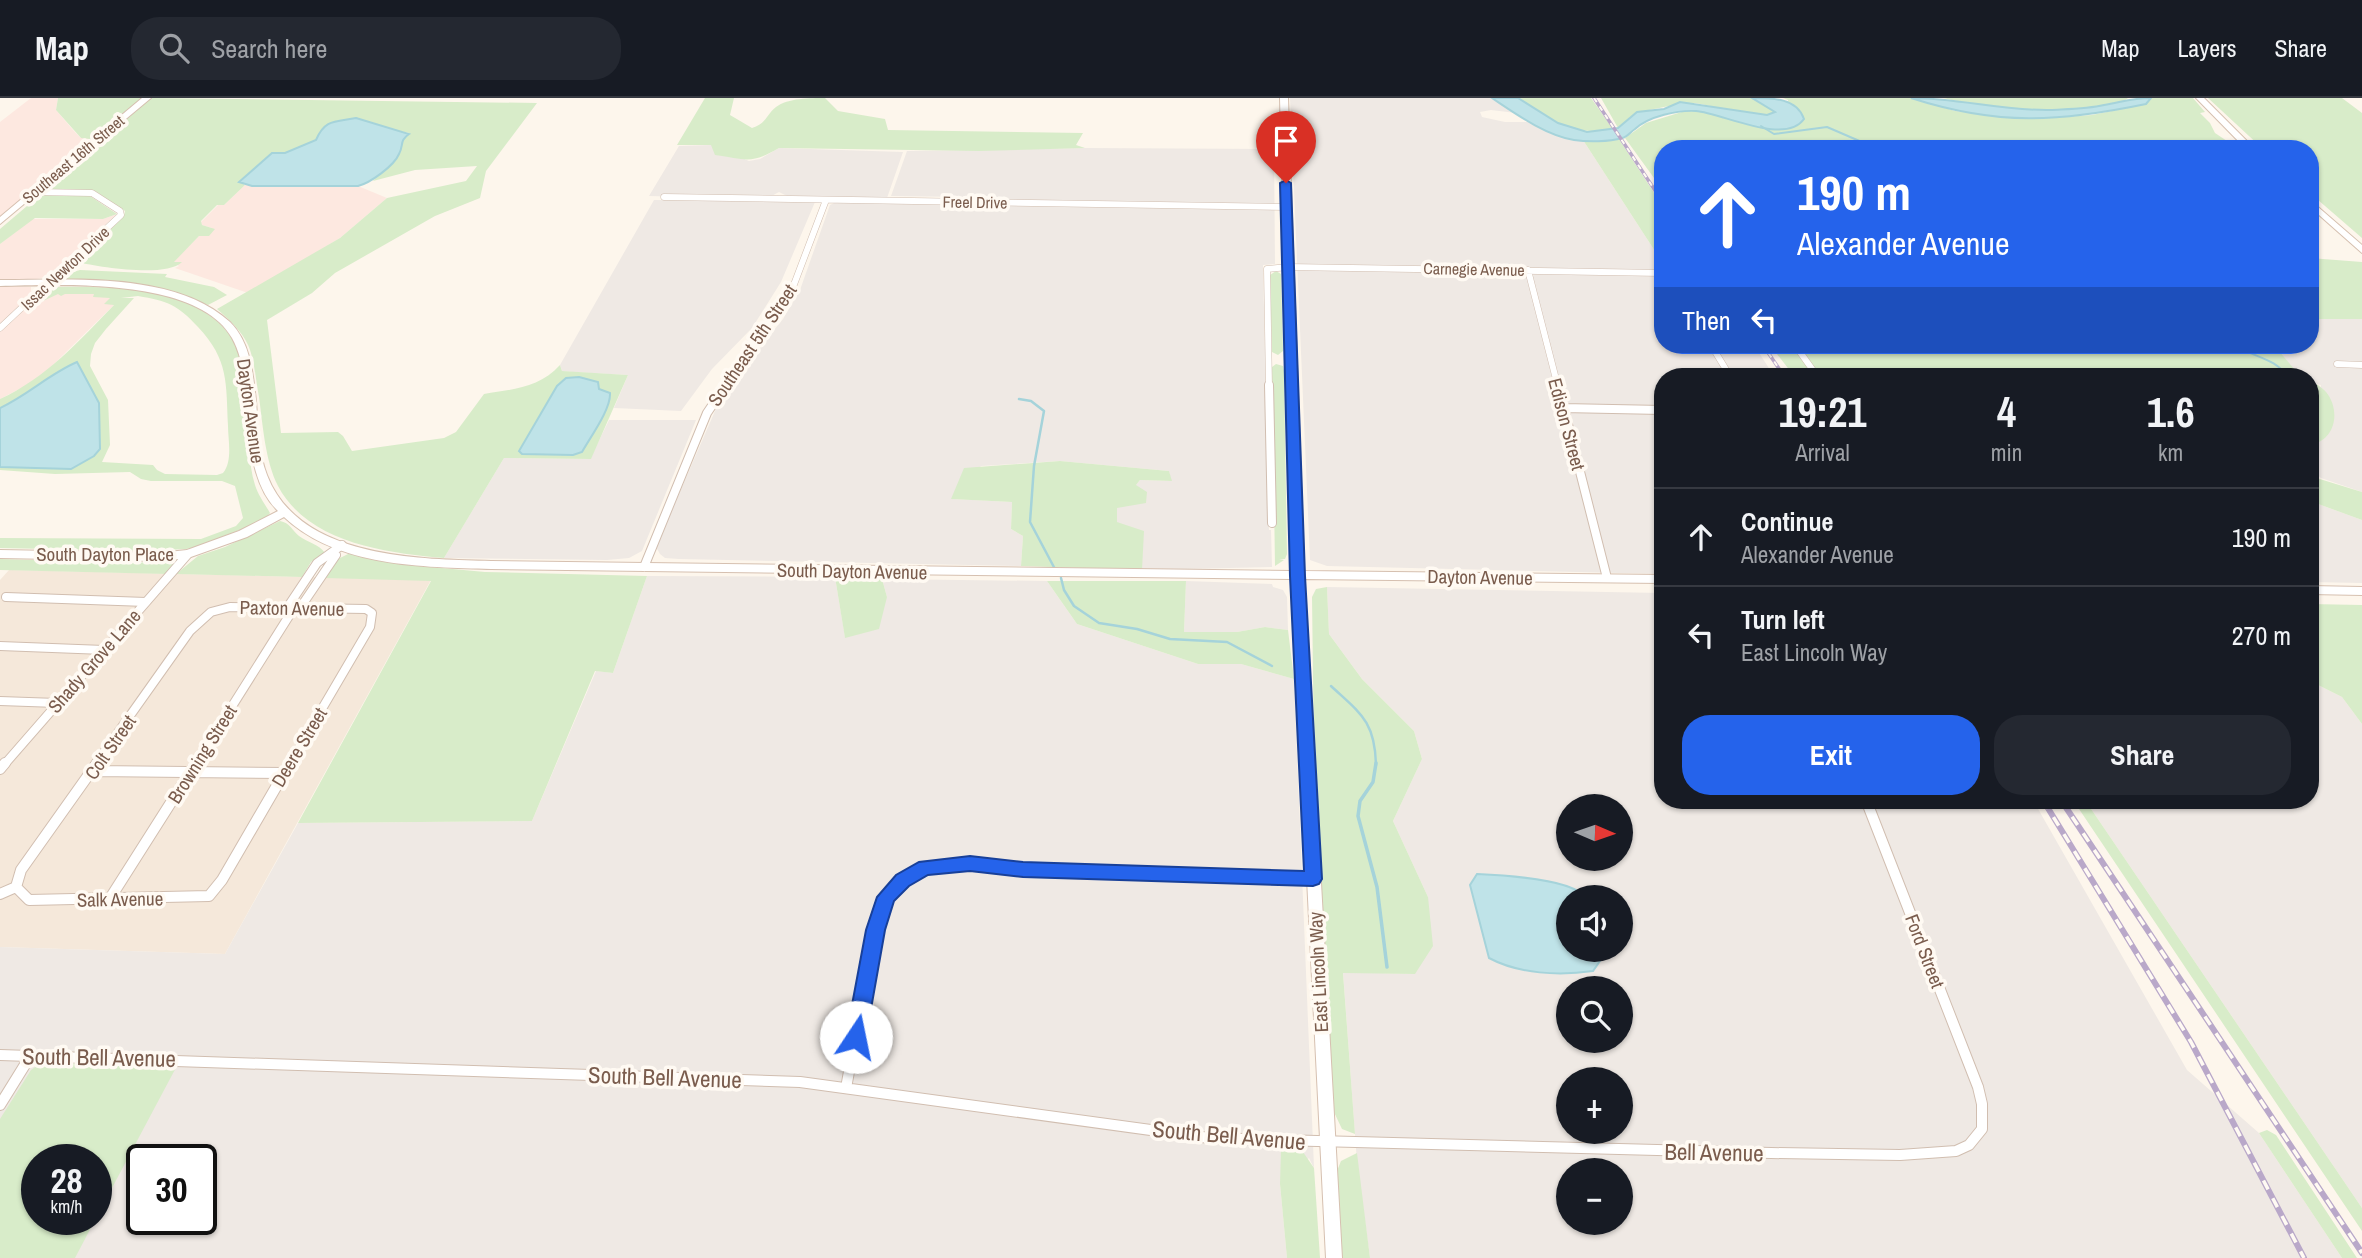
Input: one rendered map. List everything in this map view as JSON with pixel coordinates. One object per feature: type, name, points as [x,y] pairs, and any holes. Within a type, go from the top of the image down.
[{"type":"main road","name":"Southeast 16th Street","points":[[0,221],[147,98]]},
{"type":"main road","name":"East Lincoln Way","points":[[1284,98],[1298,576],[1334,1258]]},
{"type":"main road","points":[[2200,98],[2242,140]]},
{"type":"main road","points":[[2319,211],[2362,250]]},
{"type":"main road","name":"Dayton Avenue","points":[[0,284],[117,286],[154,291],[186,300],[225,322],[238,340],[247,363],[256,456],[262,478],[274,500],[284,512],[317,534],[345,546],[407,561]]},
{"type":"main road","name":"South Dayton Place","points":[[0,554],[159,557],[188,554],[243,534],[284,512]]},
{"type":"main road","name":"South Dayton Avenue","points":[[407,561],[1298,576]]},
{"type":"main road","name":"Dayton Avenue","points":[[1298,576],[1654,579]]},
{"type":"main road","points":[[2319,590],[2362,591]]},
{"type":"street","name":"Issac Newton Drive","points":[[0,328],[121,213],[92,193],[35,192]]},
{"type":"street","name":"Freel Drive","points":[[663,197],[1286,207]]},
{"type":"street","name":"Southeast 5th Street","points":[[644,567],[707,413],[790,295],[827,200]]},
{"type":"street","name":"Carnegie Avenue","points":[[1288,267],[1654,272]]},
{"type":"street","points":[[1272,523],[1266,271],[1269,268],[1288,267]]},
{"type":"street","name":"Edison Street","points":[[1528,270],[1608,578]]},
{"type":"street","points":[[2337,364],[2362,365]]},
{"type":"street","points":[[1563,408],[1654,410]]},
{"type":"street","name":"Browning Street","points":[[109,900],[294,608],[331,559],[345,546]]},
{"type":"street","name":"Shady Grove Lane","points":[[0,769],[4,759],[188,554]]},
{"type":"street","points":[[6,597],[146,602]]},
{"type":"street","name":"Paxton Avenue","points":[[211,612],[230,607],[366,609],[372,614]]},
{"type":"street","name":"Colt Street","points":[[16,887],[21,870],[190,631],[211,612]]},
{"type":"street","name":"Deere Street","points":[[222,880],[370,628],[372,614]]},
{"type":"street","points":[[0,646],[104,650]]},
{"type":"street","points":[[0,701],[57,703]]},
{"type":"street","points":[[93,771],[284,773]]},
{"type":"street","name":"Ford Street","points":[[1870,809],[1978,1087],[1982,1104]]},
{"type":"street","points":[[846,1088],[875,930],[886,897],[903,880],[925,868],[970,863],[1023,869],[1313,879]]},
{"type":"street","name":"Salk Avenue","points":[[16,887],[29,900],[195,898],[209,895],[222,880]]},
{"type":"street","points":[[0,894],[16,887]]},
{"type":"street","name":"South Bell Avenue","points":[[0,1055],[786,1082],[1209,1138],[1327,1143]]},
{"type":"street","points":[[0,1105],[31,1055]]},
{"type":"street","name":"Bell Avenue","points":[[1327,1143],[1940,1154],[1956,1152],[1977,1138],[1982,1129],[1982,1104]]},
{"type":"shaded area","points":[[31,98],[58,98],[56,110],[74,131],[81,138],[94,138],[0,217],[0,122]]},
{"type":"shaded area","points":[[1290,98],[1492,98],[1516,113],[1491,110],[1480,112],[1482,117],[1505,122],[1532,122],[1565,138],[1583,140],[1654,250],[1654,354],[1760,354],[1769,368],[1654,368],[1654,574],[1327,566],[1310,560]]},
{"type":"shaded area","points":[[711,145],[749,161],[760,159],[779,148],[903,152],[887,198],[787,196],[779,192],[766,199],[649,196],[679,146]]},
{"type":"shaded area","points":[[1274,149],[1275,264],[1263,265],[1272,567],[1142,570],[1117,522],[1117,508],[1140,480],[1171,481],[1169,471],[1060,461],[981,466],[952,499],[1012,502],[1011,529],[1023,536],[1021,566],[679,559],[665,558],[660,554],[656,547],[715,411],[748,362],[783,319],[800,290],[830,205],[836,202],[965,203],[966,197],[891,196],[907,151]]},
{"type":"shaded area","points":[[245,185],[358,186],[387,198],[340,238],[248,293],[175,268],[179,266],[173,262],[199,236],[212,228],[202,225],[201,222]]},
{"type":"shaded area","points":[[654,200],[815,202],[781,282],[752,328],[712,369],[681,411],[614,408],[628,375],[562,371],[560,365]]},
{"type":"shaded area","points":[[117,214],[49,276],[33,280],[0,279],[0,244],[32,219],[103,219]]},
{"type":"shaded area","points":[[0,286],[31,287],[31,294],[0,324]]},
{"type":"shaded area","points":[[58,287],[129,290],[50,368],[33,382],[0,399],[0,332],[40,295]]},
{"type":"shaded area","points":[[2319,319],[2362,319],[2362,492],[2319,476],[2319,368],[2292,368],[2281,354],[2319,354]]},
{"type":"shaded area","points":[[609,420],[696,420],[642,551],[629,558],[607,560],[444,558],[504,458],[590,459]]},
{"type":"shaded area","points":[[2319,504],[2362,520],[2362,583],[2319,582]]},
{"type":"shaded area","points":[[9,570],[431,580],[225,954],[0,947],[0,580]]},
{"type":"shaded area","points":[[647,576],[835,577],[845,637],[887,597],[882,579],[1047,581],[1077,624],[1198,664],[1241,664],[1294,679],[1314,1168],[1309,1158],[1280,1184],[1287,1258],[0,1258],[0,947],[225,954],[298,823],[532,821],[596,671],[613,673]]},
{"type":"shaded area","points":[[1186,581],[1272,584],[1273,587],[1283,590],[1287,597],[1288,630],[1265,627],[1237,632],[1184,632]]},
{"type":"shaded area","points":[[1327,587],[1654,593],[1654,809],[2038,809],[2187,1070],[2259,1133],[2342,1258],[1370,1258],[1357,1162],[1343,972],[1414,974],[1428,897],[1393,821],[1422,759],[1414,731],[1362,679],[1329,634]]},
{"type":"shaded area","points":[[2319,686],[2342,697],[2362,724],[2362,1208],[2091,809],[2319,809]]},
{"type":"green space","points":[[58,98],[143,98],[90,139],[81,138],[56,110]]},
{"type":"green space","points":[[151,98],[537,103],[486,171],[480,198],[435,216],[335,273],[312,293],[267,320],[281,433],[338,432],[352,451],[444,438],[456,432],[484,394],[535,383],[560,365],[562,371],[628,375],[591,459],[504,458],[444,558],[398,553],[351,542],[308,521],[291,505],[278,486],[270,465],[249,348],[238,330],[217,309],[340,238],[387,198],[466,181],[477,166],[415,170],[373,181],[395,158],[401,142],[409,133],[385,128],[285,153],[272,153],[243,178],[240,182],[245,185],[224,205],[217,205],[201,221],[202,225],[215,229],[209,236],[199,236],[174,262],[182,262],[174,267],[132,270],[77,262],[124,216],[125,211],[95,191],[49,189],[46,186]]},
{"type":"green space","points":[[705,98],[734,98],[730,115],[752,128],[781,104],[799,99],[825,98],[838,111],[885,119],[888,130],[1083,133],[1076,145],[1085,148],[979,151],[779,148],[761,157],[741,159],[715,155],[711,145],[677,145]]},
{"type":"green space","points":[[1518,98],[1591,98],[1613,129],[1597,131],[1572,128]]},
{"type":"green space","points":[[1601,98],[1752,98],[1776,112],[1768,115],[1747,115],[1690,103],[1639,113],[1618,128]]},
{"type":"green space","points":[[1783,98],[1911,98],[1955,111],[2035,119],[2092,115],[2146,104],[2151,98],[2193,98],[2205,112],[2200,113],[2215,133],[2226,140],[1654,140],[1654,178],[1625,138],[1646,123],[1685,111],[1701,111],[1752,126],[1791,128],[1788,100]]},
{"type":"green space","points":[[1943,98],[2128,98],[2113,105],[2092,109],[2038,110]]},
{"type":"green space","points":[[2208,98],[2342,98],[2362,113],[2362,238],[2319,201],[2319,140],[2253,140]]},
{"type":"green space","points":[[1619,139],[1654,193],[1654,250],[1583,140]]},
{"type":"green space","points":[[87,194],[117,214],[103,219],[35,218],[0,244],[0,229],[40,195]]},
{"type":"green space","points":[[2319,259],[2362,262],[2362,319],[2319,319]]},
{"type":"green space","points":[[80,270],[167,274],[165,277],[214,287],[227,295],[208,305],[153,286],[65,280],[70,273]]},
{"type":"green space","points":[[1276,271],[1281,274],[1283,351],[1278,355],[1272,352],[1270,275]]},
{"type":"green space","points":[[58,287],[106,288],[158,294],[205,312],[223,327],[237,347],[242,362],[251,467],[256,489],[270,513],[266,518],[206,545],[186,549],[144,551],[0,548],[0,538],[201,539],[236,526],[243,518],[235,486],[222,481],[151,481],[141,479],[130,472],[55,474],[0,470],[0,399],[47,370],[114,305],[104,304],[110,298],[93,297],[94,294],[58,294],[41,302],[34,301],[46,291]],"holes":[[[138,296],[164,302],[184,313],[208,339],[221,361],[226,384],[229,450],[228,463],[223,473],[165,474],[153,465],[102,462],[110,445],[108,400],[90,366],[91,354],[95,343],[134,298],[121,298]]]},
{"type":"green space","points":[[1777,354],[2282,354],[2293,368],[1788,368]]},
{"type":"green space","points":[[1276,364],[1283,366],[1284,371],[1287,554],[1285,559],[1279,559],[1284,560],[1275,566],[1272,367]]},
{"type":"green space","points":[[2319,386],[2328,394],[2334,414],[2329,434],[2319,442]]},
{"type":"green space","points":[[1060,461],[1169,471],[1172,481],[1140,480],[1136,485],[1147,492],[1146,503],[1117,508],[1117,522],[1144,531],[1142,570],[1021,566],[1023,536],[1011,529],[1012,502],[951,499],[964,468]]},
{"type":"green space","points":[[2319,479],[2362,492],[2362,520],[2319,504]]},
{"type":"green space","points":[[280,521],[325,553],[311,562],[302,577],[176,574],[198,556],[225,547]]},
{"type":"green space","points":[[350,553],[399,564],[485,572],[647,576],[613,673],[595,671],[532,821],[298,823],[431,581],[325,578],[336,560]]},
{"type":"green space","points":[[0,559],[135,563],[172,560],[174,564],[167,574],[0,570]]},
{"type":"green space","points":[[835,577],[882,579],[887,597],[879,629],[845,638]]},
{"type":"green space","points":[[1047,581],[1186,581],[1184,632],[1237,632],[1265,627],[1288,630],[1294,679],[1241,664],[1198,664],[1077,624]]},
{"type":"green space","points":[[1327,587],[1329,634],[1362,679],[1414,731],[1422,759],[1393,821],[1428,897],[1433,946],[1415,974],[1343,973],[1355,1134],[1342,1129],[1333,1110],[1314,755],[1312,597],[1316,589]]},
{"type":"green space","points":[[2319,604],[2362,605],[2362,724],[2342,697],[2319,686]]},
{"type":"green space","points":[[2079,809],[2091,809],[2362,1208],[2362,1231]]},
{"type":"green space","points":[[44,1061],[179,1062],[135,1144],[126,1144],[126,1162],[112,1188],[112,1144],[21,1144],[21,1235],[87,1235],[75,1258],[0,1258],[0,1119],[31,1070]]},
{"type":"green space","points":[[2267,1130],[2276,1135],[2357,1258],[2342,1258],[2259,1133]]},
{"type":"green space","points":[[1281,1150],[1303,1152],[1314,1168],[1320,1258],[1287,1258],[1280,1184]]},
{"type":"green space","points":[[1357,1153],[1370,1258],[1342,1258],[1337,1171],[1341,1161]]},
{"type":"water","points":[[1492,98],[1518,98],[1558,123],[1587,132],[1618,128],[1637,112],[1664,109],[1680,102],[1767,115],[1775,112],[1752,98],[1776,99],[1796,107],[1804,119],[1795,126],[1768,129],[1707,113],[1681,112],[1641,124],[1624,137],[1585,141],[1542,129]]},
{"type":"water","points":[[1911,98],[2050,110],[2151,98],[2146,104],[2085,115],[2028,118],[1972,113]]},
{"type":"water","points":[[356,118],[409,134],[392,164],[369,181],[358,186],[252,186],[239,182],[272,153],[285,153],[316,140],[327,125]]},
{"type":"water","points":[[77,362],[99,403],[100,449],[94,456],[71,469],[0,467],[0,408]]},
{"type":"water","points":[[579,377],[598,382],[599,389],[610,393],[604,414],[582,452],[573,455],[522,454],[519,451],[557,386],[566,378]]},
{"type":"water","points":[[1477,874],[1536,879],[1563,885],[1556,885],[1556,962],[1599,962],[1593,971],[1567,973],[1526,970],[1489,958],[1470,885]]},
{"type":"waterway","points":[[1761,126],[1774,134],[1827,127],[1857,140]]},
{"type":"waterway","points":[[2254,354],[2280,368]]},
{"type":"waterway","points":[[1019,399],[1031,401],[1044,411],[1034,466],[1030,522],[1056,571]]},
{"type":"waterway","points":[[1061,578],[1064,590],[1074,606],[1099,623],[1137,629],[1170,639],[1227,642],[1272,666]]},
{"type":"waterway","points":[[1331,686],[1364,719],[1373,738],[1376,764]]},
{"type":"waterway","points":[[1376,764],[1373,782],[1360,801],[1358,816],[1377,887],[1387,967]]},
{"type":"railway","points":[[1594,98],[1654,189]]},
{"type":"railway","points":[[1769,354],[1779,368]]},
{"type":"railway","points":[[2049,809],[2191,1042],[2304,1258]]},
{"type":"railway","points":[[2067,809],[2362,1253]]},
{"type":"route","points":[[856,1037],[875,930],[886,897],[903,880],[925,868],[970,863],[1023,869],[1313,879],[1298,576],[1286,183]]}]
